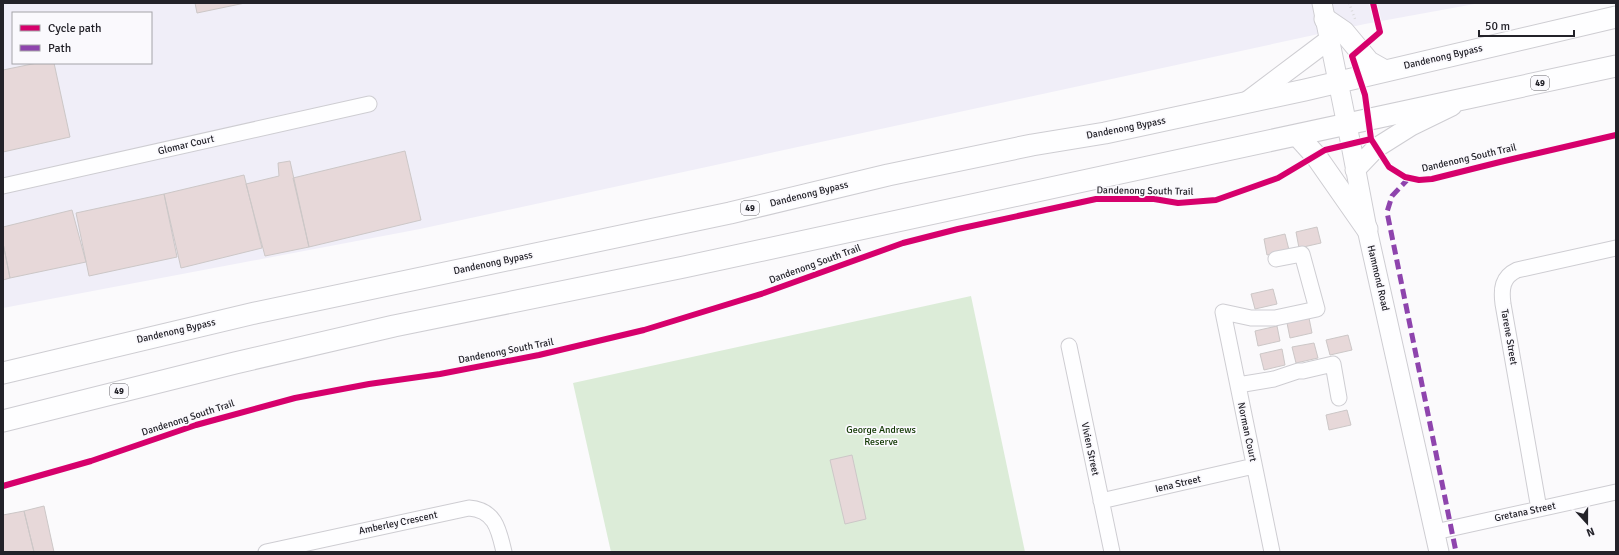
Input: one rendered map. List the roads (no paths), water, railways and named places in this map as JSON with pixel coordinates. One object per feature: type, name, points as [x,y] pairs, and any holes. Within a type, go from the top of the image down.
[{"type":"highway","points":[[1324,11],[1369,62],[1385,71]]},
{"type":"highway","name":"Dandenong Bypass","points":[[3,373],[255,312],[312,302],[722,215],[896,173],[1032,145],[1105,133],[1338,83],[1616,17]]},
{"type":"highway","name":"49","points":[[3,421],[213,368],[386,328],[691,266],[1297,136],[1369,118],[1464,100],[1616,66]]},
{"type":"highway","points":[[1297,136],[1316,156],[1367,229]]},
{"type":"main road","name":"Hammond Road","points":[[1324,11],[1367,229],[1439,552]]},
{"type":"main road","points":[[1245,103],[1330,39]]},
{"type":"main road","points":[[1355,170],[1376,148],[1393,137],[1464,100]]},
{"type":"street","name":"Glomar Court","points":[[3,186],[369,104]]},
{"type":"street","name":"Tarene Street","points":[[1539,509],[1503,304],[1503,283],[1512,273],[1518,270],[1616,248]]},
{"type":"street","name":"Norman Court","points":[[1272,552],[1223,312],[1251,318],[1275,318],[1317,309],[1302,254],[1276,260]]},
{"type":"street","name":"Vivien Street","points":[[1069,346],[1112,552]]},
{"type":"street","points":[[1238,386],[1274,379],[1298,371],[1333,364],[1339,398]]},
{"type":"street","name":"Iena Street","points":[[1101,501],[1254,466]]},
{"type":"street","name":"Gretana Street","points":[[1435,532],[1616,492]]},
{"type":"street","name":"Amberley Crescent","points":[[266,552],[470,508],[483,511],[492,519],[498,530],[504,552]]},
{"type":"park label","name":"George Andrews Reserve","points":[[881,436]]}]
